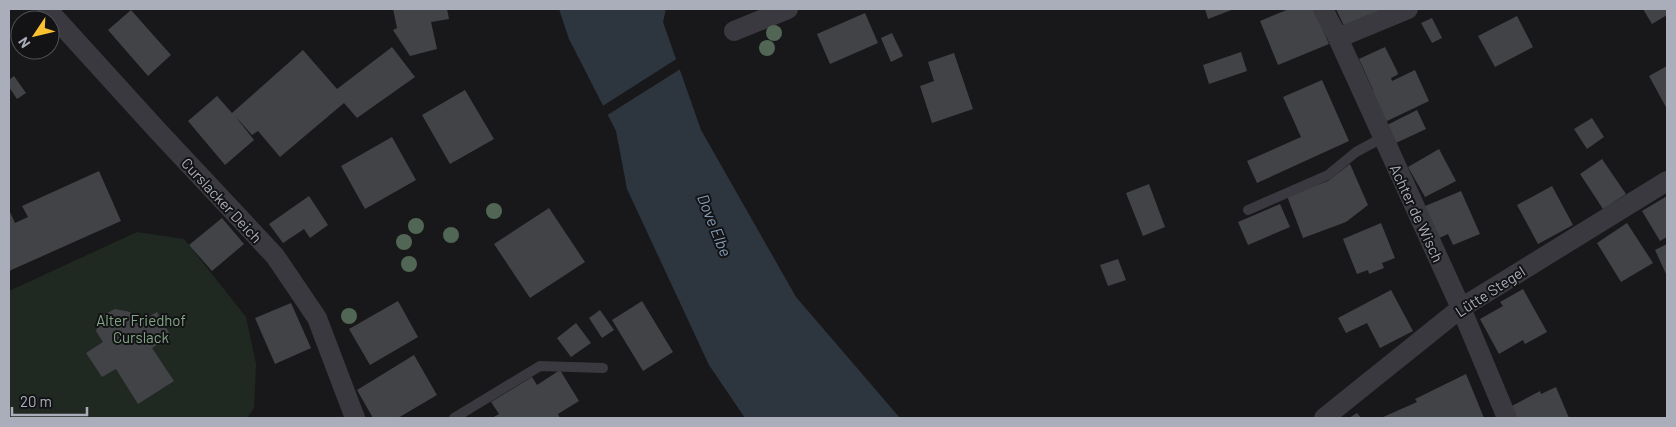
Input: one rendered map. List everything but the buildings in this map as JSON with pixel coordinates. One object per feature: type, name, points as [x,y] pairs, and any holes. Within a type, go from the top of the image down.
[{"type":"street","name":"Curslacker Deich","points":[[47,9],[275,256],[317,318],[355,418]]},
{"type":"street","points":[[734,32],[788,9]]},
{"type":"street","name":"Achter de Wisch","points":[[1322,9],[1338,38],[1461,308],[1508,418]]},
{"type":"street","points":[[1338,38],[1408,9]]},
{"type":"street","name":"Lütte Stegel","points":[[1324,418],[1461,308],[1667,181]]},
{"type":"lane","points":[[1248,210],[1328,175],[1356,152],[1382,138]]},
{"type":"lane","points":[[454,418],[540,366],[603,368]]},
{"type":"green space","name":"Alter Friedhof Curslack","points":[[137,232],[184,239],[246,317],[256,364],[254,408],[247,418],[9,418],[9,291]]},
{"type":"water","name":"Dove Elbe","points":[[559,9],[666,9],[663,22],[701,130],[796,297],[900,418],[745,418],[709,365],[627,189],[616,131],[569,39]]},
{"type":"pier","points":[[678,58],[682,68],[606,116],[601,107]]}]
